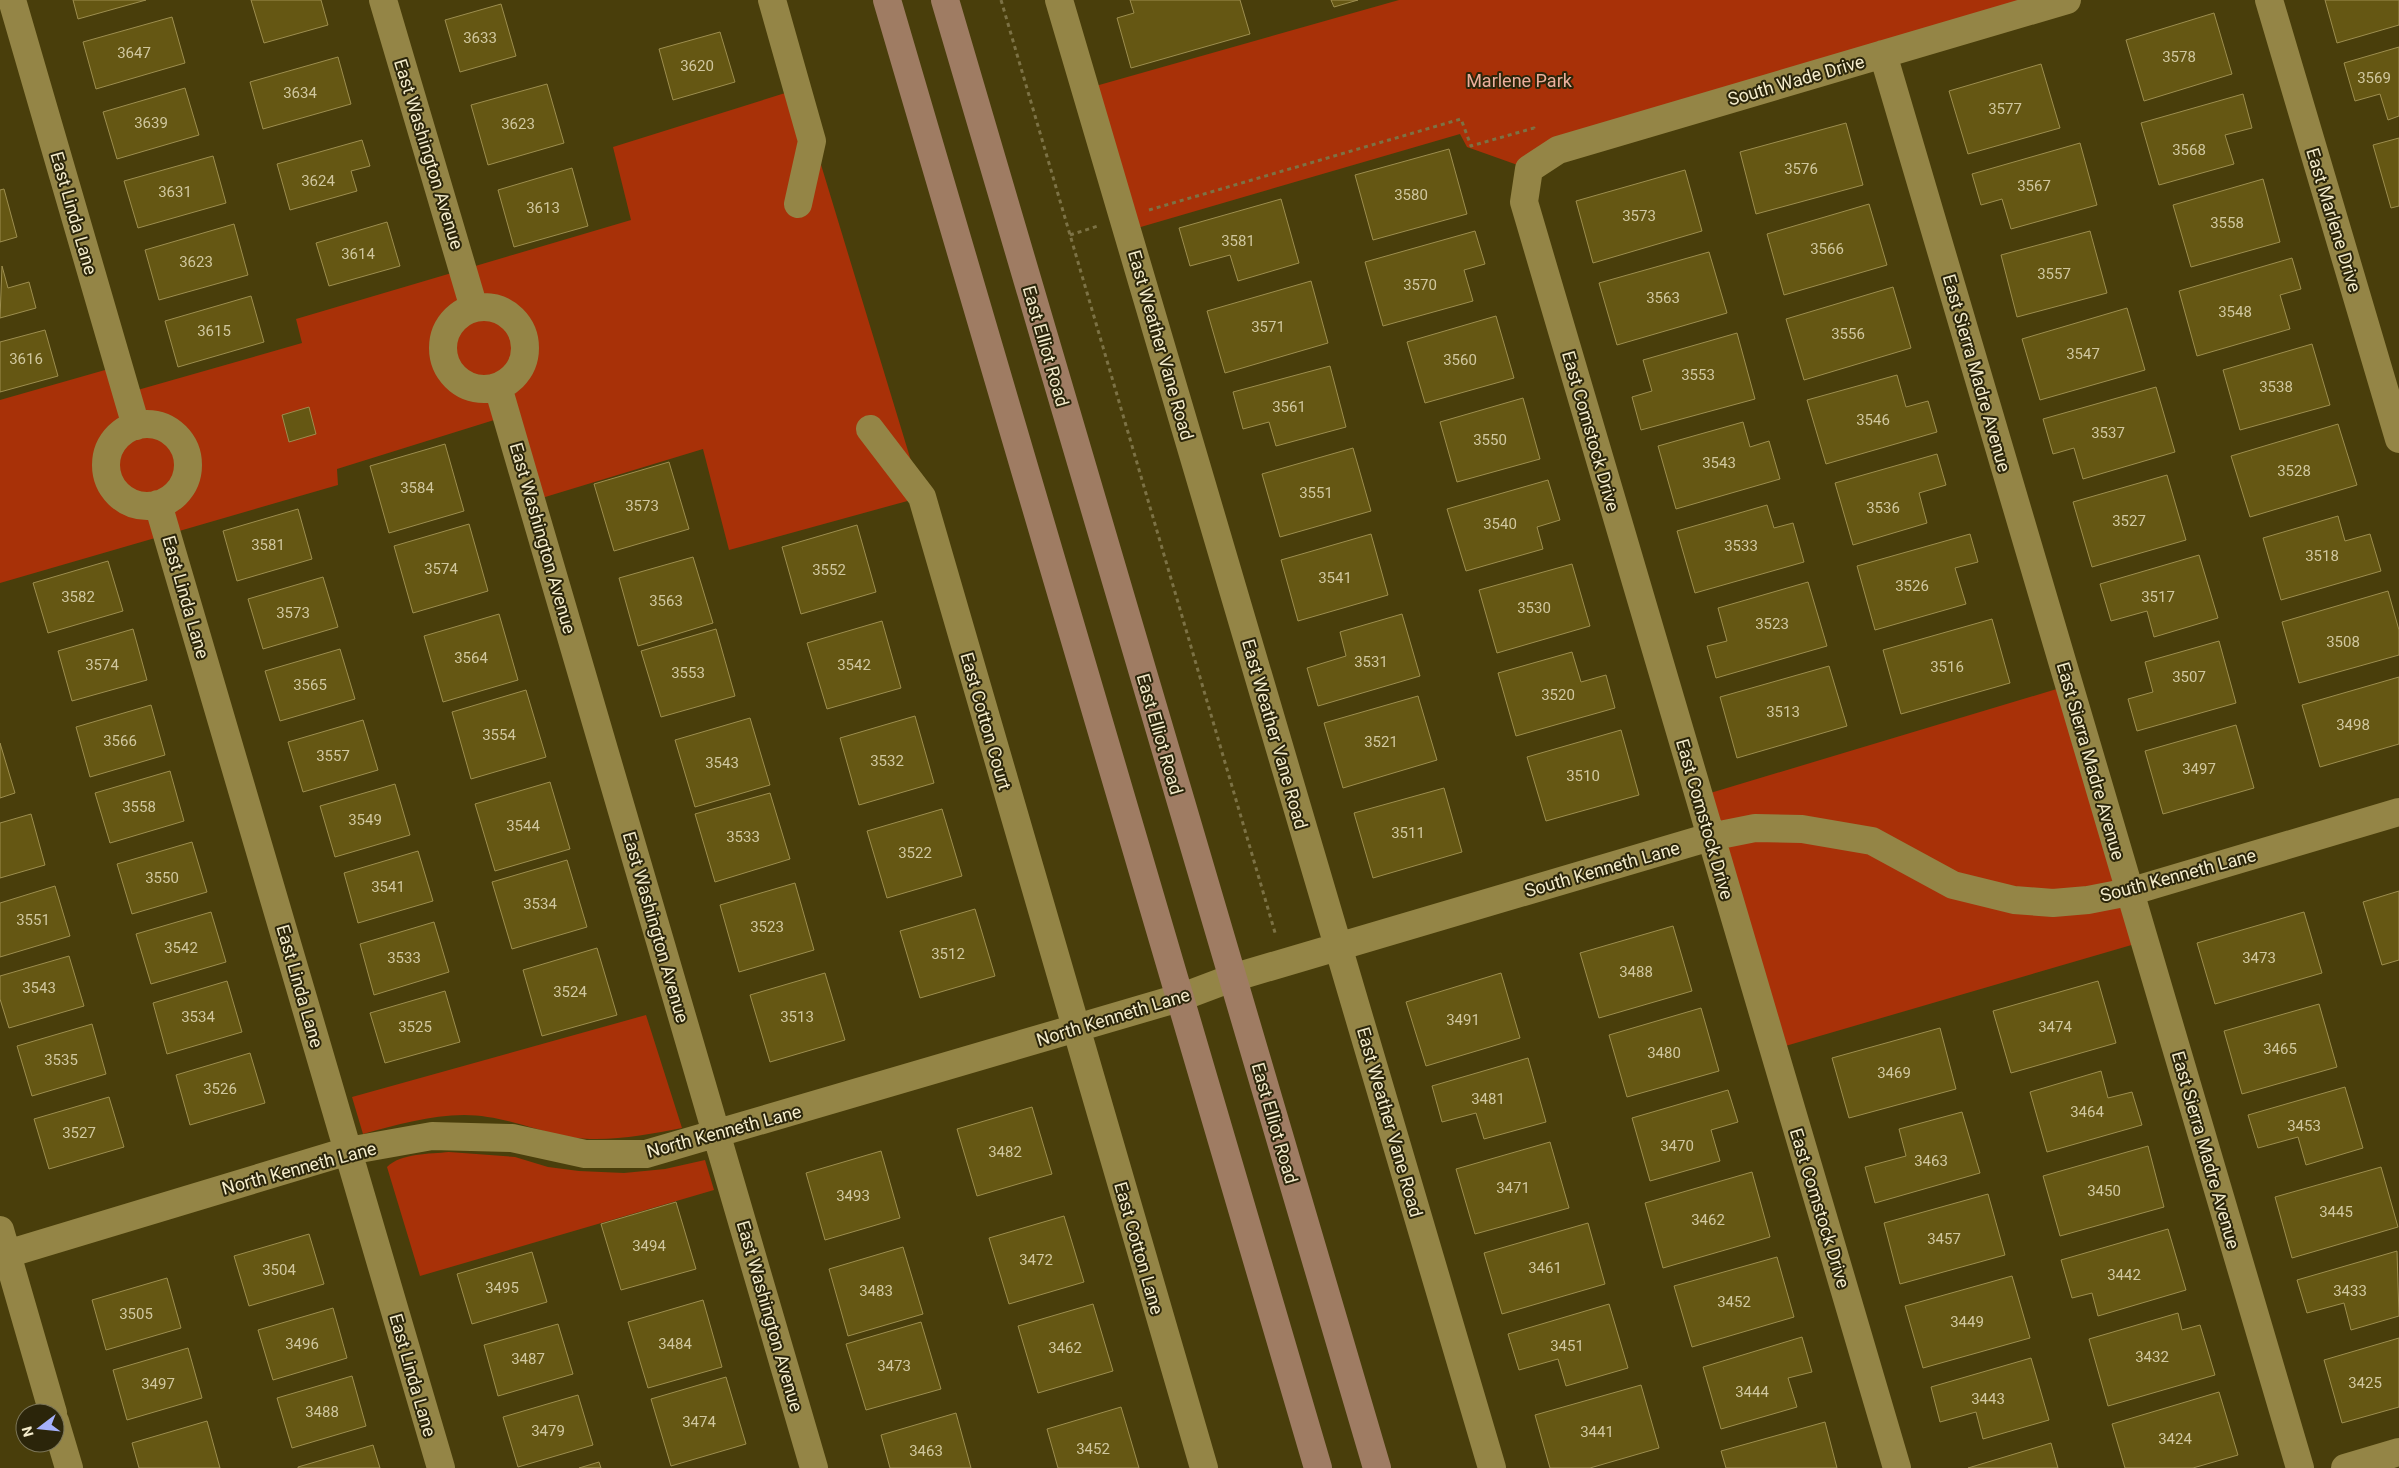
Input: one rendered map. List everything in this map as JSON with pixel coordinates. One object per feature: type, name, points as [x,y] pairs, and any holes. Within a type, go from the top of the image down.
[{"type":"main road","points":[[887,0],[1318,1468]]},
{"type":"main road","name":"East Elliot Road","points":[[945,0],[1221,983],[1377,1468]]},
{"type":"street","name":"East Linda Lane","points":[[12,0],[136,426]]},
{"type":"street","name":"East Washington Avenue","points":[[383,0],[474,308]]},
{"type":"street","points":[[772,0],[812,141],[798,204]]},
{"type":"street","name":"East Weather Vane Road","points":[[1059,0],[1492,1468]]},
{"type":"street","name":"South Wade Drive","points":[[1536,164],[1558,150],[2067,0]]},
{"type":"street","name":"East Marlene Drive","points":[[2269,0],[2399,439]]},
{"type":"street","name":"East Sierra Madre Avenue","points":[[1883,54],[2300,1468]]},
{"type":"street","name":"East Comstock Drive","points":[[1536,164],[1524,202],[1897,1468]]},
{"type":"street","points":[[494,307],[506,312],[523,333],[526,349],[524,362],[514,376],[498,387],[478,389],[460,382],[449,369],[443,353],[444,338],[450,323],[462,313],[474,308],[494,307]]},
{"type":"street","name":"East Washington Avenue","points":[[498,387],[814,1468]]},
{"type":"street","points":[[152,424],[165,428],[182,444],[187,457],[187,470],[181,486],[173,497],[158,504],[135,504],[120,496],[110,484],[106,470],[107,454],[114,440],[128,428],[136,426],[152,424]]},
{"type":"street","name":"East Cotton Court","points":[[870,429],[922,497],[1074,1028]]},
{"type":"street","name":"East Linda Lane","points":[[158,504],[441,1468]]},
{"type":"street","name":"South Kenneth Lane","points":[[1221,983],[1710,837],[1756,828],[1802,829],[1872,841],[1953,885],[2014,900],[2053,903],[2088,900],[2129,892],[2399,812]]},
{"type":"street","name":"North Kenneth Lane","points":[[2,1247],[348,1151],[432,1136],[512,1138],[585,1154],[646,1154],[1179,998],[1221,983]]},
{"type":"street","name":"East Cotton Lane","points":[[1074,1028],[1204,1468]]},
{"type":"street","points":[[2,1247],[50,1403]]},
{"type":"street","points":[[2345,1468],[2399,1452]]},
{"type":"street","points":[[65,1453],[69,1468]]},
{"type":"path","points":[[1001,0],[1284,963]]},
{"type":"path","points":[[1070,235],[1123,217],[1461,119],[1471,146],[1534,128],[1536,164]]},
{"type":"green space","name":"Marlene Park","points":[[1399,0],[2067,0],[1529,169],[1467,147],[1460,134],[1127,231],[1085,89]]},
{"type":"green space","points":[[798,89],[922,497],[729,550],[703,449],[532,501],[507,416],[337,469],[338,485],[0,583],[0,400],[119,366],[127,393],[302,343],[296,319],[631,220],[613,147]]},
{"type":"green space","points":[[2060,688],[2135,944],[1782,1047],[1707,794]]},
{"type":"green space","points":[[646,1015],[682,1128],[611,1139],[583,1139],[491,1117],[451,1115],[400,1124],[363,1134],[352,1097]]},
{"type":"green space","points":[[449,1152],[515,1157],[548,1167],[579,1171],[624,1173],[665,1169],[705,1160],[714,1190],[420,1276],[387,1167],[393,1162],[408,1157]]},
{"type":"building","points":[[73,0],[146,0],[78,19]]},
{"type":"building","points":[[251,0],[321,0],[328,25],[264,43]]},
{"type":"building","points":[[1130,0],[1240,0],[1250,34],[1131,68],[1117,18],[1134,13]]},
{"type":"building","points":[[1331,0],[1358,0],[1334,7]]},
{"type":"building","points":[[2325,0],[2399,0],[2399,25],[2337,43]]},
{"type":"building","points":[[501,4],[516,56],[460,72],[445,20]]},
{"type":"building","points":[[2214,13],[2232,74],[2144,101],[2126,40]]},
{"type":"building","points":[[172,17],[185,63],[96,89],[83,42]]},
{"type":"building","points":[[720,32],[735,82],[673,100],[659,49]]},
{"type":"building","points":[[2399,47],[2399,116],[2388,120],[2380,94],[2355,101],[2344,63]]},
{"type":"building","points":[[338,57],[351,104],[263,129],[250,82]]},
{"type":"building","points":[[2041,64],[2060,128],[1968,154],[1949,91]]},
{"type":"building","points":[[547,84],[564,143],[488,165],[471,105]]},
{"type":"building","points":[[185,88],[199,135],[117,159],[103,112]]},
{"type":"building","points":[[2243,94],[2252,128],[2225,135],[2234,164],[2159,185],[2141,123]]},
{"type":"building","points":[[1846,123],[1863,185],[1756,214],[1740,152]]},
{"type":"building","points":[[2399,138],[2399,206],[2391,208],[2373,145]]},
{"type":"building","points":[[362,140],[370,166],[351,171],[357,191],[290,210],[277,164]]},
{"type":"building","points":[[2080,143],[2097,205],[2011,229],[2002,199],[1981,205],[1972,174]]},
{"type":"building","points":[[1449,149],[1467,214],[1373,240],[1355,175]]},
{"type":"building","points":[[213,156],[226,203],[138,228],[124,181]]},
{"type":"building","points":[[572,168],[588,226],[514,247],[498,190]]},
{"type":"building","points":[[1685,170],[1702,231],[1593,263],[1576,201]]},
{"type":"building","points":[[2263,179],[2280,242],[2191,267],[2173,205]]},
{"type":"building","points":[[4,189],[17,237],[0,242],[0,190]]},
{"type":"building","points":[[1281,199],[1299,263],[1238,281],[1230,255],[1190,266],[1179,228]]},
{"type":"building","points":[[1869,204],[1887,265],[1784,295],[1767,234]]},
{"type":"building","points":[[387,222],[400,266],[329,286],[316,243]]},
{"type":"building","points":[[234,224],[248,275],[159,300],[145,250]]},
{"type":"building","points":[[1475,231],[1485,264],[1464,270],[1473,301],[1383,326],[1365,262]]},
{"type":"building","points":[[2090,231],[2107,293],[2017,317],[2001,255]]},
{"type":"building","points":[[1709,252],[1727,313],[1617,345],[1599,283]]},
{"type":"building","points":[[2292,258],[2301,289],[2280,295],[2290,329],[2197,356],[2179,291]]},
{"type":"building","points":[[2,266],[8,288],[29,282],[36,308],[0,318]]},
{"type":"building","points":[[1311,281],[1328,343],[1225,373],[1207,311]]},
{"type":"building","points":[[1893,287],[1911,348],[1804,380],[1786,319]]},
{"type":"building","points":[[251,296],[264,342],[178,367],[165,321]]},
{"type":"building","points":[[2127,308],[2145,370],[2040,400],[2022,339]]},
{"type":"building","points":[[1496,316],[1514,378],[1425,403],[1407,342]]},
{"type":"building","points":[[45,330],[58,376],[0,392],[0,342]]},
{"type":"building","points":[[1737,333],[1755,399],[1641,430],[1632,397],[1652,391],[1643,360]]},
{"type":"building","points":[[2312,344],[2330,405],[2240,430],[2223,370]]},
{"type":"building","points":[[1330,366],[1346,427],[1276,446],[1269,422],[1243,429],[1233,392]]},
{"type":"building","points":[[1897,375],[1906,407],[1928,401],[1937,432],[1826,464],[1807,400]]},
{"type":"building","points":[[2156,387],[2175,452],[2083,479],[2074,448],[2053,454],[2043,419]]},
{"type":"building","points":[[1523,398],[1540,459],[1457,482],[1440,422]]},
{"type":"building","points":[[309,407],[316,434],[289,442],[282,415]]},
{"type":"building","points":[[1743,422],[1750,447],[1769,441],[1780,479],[1676,509],[1658,446]]},
{"type":"building","points":[[2338,424],[2357,485],[2250,517],[2231,456]]},
{"type":"building","points":[[445,444],[464,511],[389,533],[370,466]]},
{"type":"building","points":[[1353,448],[1371,511],[1280,537],[1262,474]]},
{"type":"building","points":[[1937,454],[1946,485],[1919,493],[1927,523],[1853,545],[1835,483]]},
{"type":"building","points":[[669,462],[689,529],[614,551],[594,484]]},
{"type":"building","points":[[2167,475],[2186,540],[2092,567],[2073,502]]},
{"type":"building","points":[[1548,480],[1560,520],[1537,527],[1543,549],[1466,571],[1447,509]]},
{"type":"building","points":[[1767,505],[1774,528],[1793,523],[1804,562],[1695,593],[1677,531]]},
{"type":"building","points":[[298,509],[312,559],[237,581],[223,531]]},
{"type":"building","points":[[2338,516],[2345,541],[2370,534],[2381,571],[2281,600],[2263,538]]},
{"type":"building","points":[[469,524],[488,591],[413,613],[394,546]]},
{"type":"building","points":[[857,525],[876,592],[801,614],[782,547]]},
{"type":"building","points":[[1371,534],[1388,595],[1298,621],[1281,560]]},
{"type":"building","points":[[1970,534],[1978,562],[1955,568],[1966,604],[1875,630],[1857,566]]},
{"type":"building","points":[[2199,555],[2218,618],[2154,637],[2147,611],[2111,621],[2100,584]]},
{"type":"building","points":[[693,557],[713,623],[638,646],[619,578]]},
{"type":"building","points":[[108,561],[123,611],[48,633],[33,583]]},
{"type":"building","points":[[1572,564],[1590,626],[1497,653],[1479,590]]},
{"type":"building","points":[[323,577],[338,627],[263,649],[248,599]]},
{"type":"building","points":[[1808,582],[1827,646],[1716,678],[1707,646],[1727,641],[1718,608]]},
{"type":"building","points":[[2388,591],[2399,630],[2399,655],[2299,683],[2282,622]]},
{"type":"building","points":[[499,614],[518,680],[443,702],[424,636]]},
{"type":"building","points":[[1402,614],[1420,676],[1318,706],[1307,668],[1346,656],[1340,632]]},
{"type":"building","points":[[1992,619],[2010,683],[1901,714],[1883,650]]},
{"type":"building","points":[[882,621],[901,688],[827,709],[807,643]]},
{"type":"building","points":[[133,629],[147,680],[72,701],[58,651]]},
{"type":"building","points":[[716,629],[735,696],[661,717],[641,651]]},
{"type":"building","points":[[2219,641],[2236,703],[2137,731],[2128,699],[2153,692],[2145,662]]},
{"type":"building","points":[[340,649],[355,699],[280,721],[265,671]]},
{"type":"building","points":[[1572,652],[1581,682],[1606,675],[1615,708],[1516,736],[1498,673]]},
{"type":"building","points":[[1829,666],[1847,726],[1737,758],[1720,697]]},
{"type":"building","points":[[2399,677],[2399,744],[2320,767],[2302,705]]},
{"type":"building","points":[[526,690],[546,757],[471,779],[452,712]]},
{"type":"building","points":[[1418,696],[1437,760],[1343,788],[1324,723]]},
{"type":"building","points":[[151,705],[165,755],[90,777],[76,727]]},
{"type":"building","points":[[915,716],[934,783],[859,805],[840,738]]},
{"type":"building","points":[[750,718],[770,785],[695,807],[675,740]]},
{"type":"building","points":[[363,720],[378,770],[303,792],[288,742]]},
{"type":"building","points":[[2236,725],[2254,788],[2163,814],[2145,751]]},
{"type":"building","points":[[1621,730],[1639,795],[1546,821],[1527,757]]},
{"type":"building","points":[[0,743],[15,793],[0,798]]},
{"type":"building","points":[[170,771],[184,821],[110,843],[95,793]]},
{"type":"building","points":[[550,782],[570,849],[495,871],[475,804]]},
{"type":"building","points":[[395,784],[410,835],[335,857],[320,806]]},
{"type":"building","points":[[1444,788],[1462,852],[1373,878],[1354,813]]},
{"type":"building","points":[[770,793],[790,859],[715,882],[695,814]]},
{"type":"building","points":[[942,809],[962,876],[887,898],[867,831]]},
{"type":"building","points":[[31,814],[45,865],[0,878],[0,823]]},
{"type":"building","points":[[192,842],[207,892],[132,914],[117,864]]},
{"type":"building","points":[[418,851],[433,901],[358,923],[344,873]]},
{"type":"building","points":[[567,860],[587,927],[512,949],[492,882]]},
{"type":"building","points":[[795,883],[814,950],[739,972],[720,905]]},
{"type":"building","points":[[55,886],[70,936],[0,957],[0,903]]},
{"type":"building","points":[[2399,891],[2399,960],[2382,965],[2363,902]]},
{"type":"building","points":[[975,909],[995,976],[920,998],[900,931]]},
{"type":"building","points":[[211,912],[226,962],[151,984],[136,934]]},
{"type":"building","points":[[2304,912],[2322,973],[2215,1004],[2197,943]]},
{"type":"building","points":[[434,922],[449,972],[374,995],[360,944]]},
{"type":"building","points":[[1673,926],[1692,991],[1599,1018],[1580,953]]},
{"type":"building","points":[[597,948],[617,1015],[542,1036],[523,970]]},
{"type":"building","points":[[69,956],[84,1006],[9,1028],[0,999],[0,976]]},
{"type":"building","points":[[825,973],[845,1040],[770,1062],[750,995]]},
{"type":"building","points":[[1501,973],[1520,1038],[1426,1066],[1406,1002]]},
{"type":"building","points":[[227,981],[242,1032],[167,1054],[153,1003]]},
{"type":"building","points":[[2098,981],[2116,1043],[2011,1073],[1993,1011]]},
{"type":"building","points":[[445,991],[460,1042],[385,1063],[370,1013]]},
{"type":"building","points":[[2319,1004],[2337,1067],[2242,1094],[2224,1031]]},
{"type":"building","points":[[1701,1008],[1719,1071],[1627,1097],[1609,1035]]},
{"type":"building","points":[[92,1024],[106,1074],[32,1096],[17,1046]]},
{"type":"building","points":[[1940,1028],[1956,1089],[1849,1118],[1832,1058]]},
{"type":"building","points":[[250,1053],[265,1103],[190,1125],[176,1075]]},
{"type":"building","points":[[1528,1058],[1546,1122],[1484,1139],[1476,1113],[1442,1122],[1432,1086]]},
{"type":"building","points":[[2101,1071],[2108,1098],[2132,1092],[2142,1125],[2047,1152],[2030,1092]]},
{"type":"building","points":[[2345,1087],[2363,1148],[2306,1165],[2298,1137],[2258,1148],[2248,1115]]},
{"type":"building","points":[[1728,1090],[1738,1122],[1711,1130],[1720,1161],[1650,1181],[1632,1118]]},
{"type":"building","points":[[109,1097],[124,1147],[49,1169],[34,1119]]},
{"type":"building","points":[[1032,1107],[1052,1174],[977,1196],[957,1129]]},
{"type":"building","points":[[1962,1112],[1980,1173],[1875,1203],[1865,1167],[1906,1156],[1899,1129]]},
{"type":"building","points":[[1550,1142],[1569,1208],[1475,1234],[1456,1169]]},
{"type":"building","points":[[2148,1146],[2164,1207],[2060,1236],[2043,1176]]},
{"type":"building","points":[[881,1151],[900,1218],[825,1240],[806,1173]]},
{"type":"building","points":[[2381,1167],[2398,1227],[2292,1258],[2275,1197]]},
{"type":"building","points":[[1752,1172],[1770,1237],[1663,1268],[1645,1203]]},
{"type":"building","points":[[1988,1194],[2005,1255],[1900,1284],[1884,1223]]},
{"type":"building","points":[[676,1202],[696,1269],[621,1290],[601,1224]]},
{"type":"building","points":[[1064,1216],[1084,1282],[1009,1304],[989,1238]]},
{"type":"building","points":[[1588,1223],[1605,1284],[1502,1314],[1484,1253]]},
{"type":"building","points":[[2168,1229],[2186,1290],[2098,1316],[2092,1293],[2072,1298],[2061,1260]]},
{"type":"building","points":[[309,1234],[324,1284],[249,1306],[234,1256]]},
{"type":"building","points":[[903,1247],[923,1314],[848,1336],[829,1269]]},
{"type":"building","points":[[2397,1251],[2399,1316],[2351,1330],[2344,1303],[2307,1313],[2297,1280]]},
{"type":"building","points":[[532,1252],[547,1302],[472,1324],[457,1274]]},
{"type":"building","points":[[1777,1257],[1794,1317],[1692,1347],[1674,1286]]},
{"type":"building","points":[[2012,1276],[2030,1338],[1923,1368],[1905,1306]]},
{"type":"building","points":[[167,1278],[181,1328],[106,1350],[92,1300]]},
{"type":"building","points":[[703,1300],[722,1367],[648,1388],[628,1322]]},
{"type":"building","points":[[1093,1304],[1113,1371],[1038,1393],[1018,1326]]},
{"type":"building","points":[[1609,1304],[1628,1368],[1566,1386],[1558,1359],[1519,1370],[1508,1334]]},
{"type":"building","points":[[333,1308],[347,1358],[273,1380],[258,1330]]},
{"type":"building","points":[[2178,1313],[2182,1330],[2200,1325],[2215,1375],[2108,1406],[2089,1339]]},
{"type":"building","points":[[921,1322],[941,1389],[866,1410],[846,1344]]},
{"type":"building","points":[[558,1324],[573,1374],[498,1396],[484,1345]]},
{"type":"building","points":[[1802,1337],[1812,1372],[1788,1378],[1797,1407],[1721,1429],[1703,1367]]},
{"type":"building","points":[[2399,1338],[2399,1407],[2342,1423],[2324,1360]]},
{"type":"building","points":[[188,1348],[202,1398],[127,1420],[113,1370]]},
{"type":"building","points":[[2031,1358],[2049,1420],[1983,1439],[1976,1412],[1940,1422],[1931,1387]]},
{"type":"building","points":[[352,1376],[366,1426],[292,1448],[277,1398]]},
{"type":"building","points":[[726,1377],[746,1444],[671,1466],[651,1399]]},
{"type":"building","points":[[1641,1385],[1659,1448],[1590,1468],[1550,1468],[1535,1415]]},
{"type":"building","points":[[2219,1392],[2238,1455],[2193,1468],[2125,1468],[2112,1424]]},
{"type":"building","points":[[578,1395],[593,1445],[518,1467],[503,1417]]},
{"type":"building","points":[[1121,1407],[1139,1468],[1058,1468],[1047,1429]]},
{"type":"building","points":[[956,1413],[971,1468],[890,1468],[881,1435]]},
{"type":"building","points":[[207,1421],[220,1468],[139,1468],[132,1443]]},
{"type":"building","points":[[1825,1422],[1837,1468],[1726,1468],[1721,1451]]},
{"type":"building","points":[[2051,1443],[2058,1468],[1968,1468]]},
{"type":"building","points":[[373,1445],[380,1468],[298,1468],[298,1467]]},
{"type":"building","points":[[599,1462],[601,1468],[579,1468]]}]
